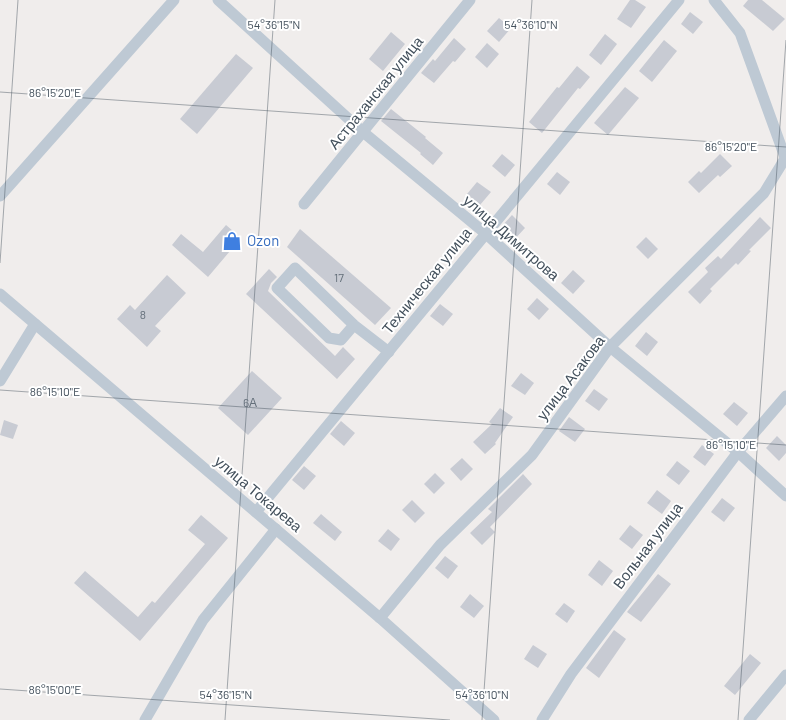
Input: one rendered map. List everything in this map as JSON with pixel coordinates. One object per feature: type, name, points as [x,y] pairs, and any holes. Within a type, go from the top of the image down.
[{"type":"street","points":[[0,196],[174,0]]},
{"type":"street","name":"улица Димитрова","points":[[218,0],[363,132],[485,233],[610,347],[738,452],[786,496]]},
{"type":"street","name":"Астраханская улица","points":[[304,204],[470,0]]},
{"type":"street","name":"Техническая улица","points":[[256,512],[679,0]]},
{"type":"street","points":[[714,0],[740,33],[786,158]]},
{"type":"street","name":"улица Асакова","points":[[380,618],[440,545],[532,455],[610,347],[764,193],[786,158]]},
{"type":"street","points":[[354,325],[341,340],[329,338],[277,288],[295,268],[354,325],[389,352]]},
{"type":"street","name":"улица Токарева","points":[[0,294],[380,618],[494,720]]},
{"type":"street","points":[[0,381],[35,324]]},
{"type":"street","name":"Вольная улица","points":[[542,720],[571,674],[738,452],[786,396]]},
{"type":"street","points":[[145,720],[203,620],[276,529]]},
{"type":"street","points":[[749,720],[786,675]]},
{"type":"building","points":[[630,0],[635,0],[646,7],[631,28],[617,19]]},
{"type":"building","points":[[748,0],[762,0],[785,19],[773,31],[743,6]]},
{"type":"building","points":[[690,12],[703,22],[693,34],[681,24]]},
{"type":"building","points":[[499,18],[511,28],[499,42],[487,31]]},
{"type":"building","points":[[391,32],[405,44],[383,71],[369,59]]},
{"type":"building","points":[[605,34],[617,44],[601,65],[589,55]]},
{"type":"building","points":[[454,38],[466,49],[434,83],[421,73],[433,59],[435,61]]},
{"type":"building","points":[[664,40],[677,51],[652,82],[639,71]]},
{"type":"building","points":[[487,43],[499,54],[487,68],[475,57]]},
{"type":"building","points":[[236,54],[253,68],[197,134],[180,119]]},
{"type":"building","points":[[577,66],[590,77],[580,89],[578,88],[542,133],[529,122],[557,87],[559,88]]},
{"type":"building","points":[[625,87],[639,98],[608,135],[594,123]]},
{"type":"building","points":[[391,109],[443,153],[433,165],[381,121]]},
{"type":"building","points":[[502,154],[515,165],[505,177],[492,166]]},
{"type":"building","points":[[720,154],[732,166],[720,177],[718,175],[699,193],[688,182],[699,171],[701,173]]},
{"type":"building","points":[[557,172],[570,182],[560,195],[547,184]]},
{"type":"building","points":[[477,182],[491,192],[480,205],[467,194]]},
{"type":"building","points":[[512,215],[525,228],[513,241],[500,228]]},
{"type":"building","points":[[760,217],[771,228],[749,250],[751,251],[738,265],[736,263],[710,289],[712,291],[700,304],[688,292],[708,272],[705,268],[718,256],[721,259]]},
{"type":"building","points":[[226,225],[241,238],[208,277],[172,245],[181,234],[203,252]]},
{"type":"building","points":[[300,229],[391,308],[375,325],[287,247]]},
{"type":"building","points":[[646,237],[658,249],[648,259],[636,247]]},
{"type":"building","points":[[269,269],[277,277],[271,283],[268,291],[335,356],[343,347],[355,359],[337,379],[246,294]]},
{"type":"building","points":[[573,270],[585,281],[573,294],[561,283]]},
{"type":"building","points":[[167,275],[186,293],[155,326],[161,331],[147,347],[117,319],[130,305],[135,310]]},
{"type":"building","points":[[537,298],[549,309],[539,320],[527,309]]},
{"type":"building","points":[[440,304],[453,314],[443,326],[430,316]]},
{"type":"building","points":[[646,332],[658,342],[647,356],[635,346]]},
{"type":"building","points":[[252,371],[282,398],[248,435],[218,408]]},
{"type":"building","points":[[521,373],[534,383],[525,395],[511,386]]},
{"type":"building","points":[[594,389],[608,399],[599,411],[585,401]]},
{"type":"building","points":[[734,402],[748,413],[737,426],[723,414]]},
{"type":"building","points":[[500,408],[513,417],[496,444],[485,454],[473,442],[492,424],[489,422]]},
{"type":"building","points":[[569,417],[585,429],[575,442],[559,431]]},
{"type":"building","points":[[4,420],[18,425],[13,439],[0,435]]},
{"type":"building","points":[[341,421],[355,433],[344,446],[330,434]]},
{"type":"building","points":[[777,436],[786,445],[786,453],[779,461],[766,448]]},
{"type":"building","points":[[702,445],[714,454],[705,466],[693,457]]},
{"type":"building","points":[[462,458],[473,469],[461,481],[450,469]]},
{"type":"building","points":[[677,461],[690,471],[679,485],[666,475]]},
{"type":"building","points":[[304,466],[316,476],[304,490],[292,480]]},
{"type":"building","points":[[435,473],[445,483],[434,494],[424,484]]},
{"type":"building","points":[[523,474],[532,484],[490,527],[495,532],[482,545],[470,533],[492,512],[488,509]]},
{"type":"building","points":[[657,490],[671,501],[662,514],[647,503]]},
{"type":"building","points":[[722,498],[735,508],[724,522],[711,512]]},
{"type":"building","points":[[412,500],[425,513],[415,523],[402,510]]},
{"type":"building","points":[[321,514],[342,532],[335,541],[313,523]]},
{"type":"building","points":[[201,515],[228,538],[140,641],[74,583],[85,571],[138,617],[152,601],[155,603],[205,544],[188,530]]},
{"type":"building","points":[[630,525],[643,535],[632,549],[619,539]]},
{"type":"building","points":[[388,529],[400,539],[391,551],[378,541]]},
{"type":"building","points":[[445,556],[458,566],[448,579],[435,568]]},
{"type":"building","points":[[599,560],[613,571],[602,586],[588,575]]},
{"type":"building","points":[[658,574],[671,584],[641,622],[627,612]]},
{"type":"building","points":[[470,594],[484,606],[474,618],[460,607]]},
{"type":"building","points":[[564,603],[575,611],[567,623],[555,614]]},
{"type":"building","points":[[614,630],[626,639],[599,678],[586,668]]},
{"type":"building","points":[[533,645],[547,654],[538,668],[524,659]]},
{"type":"building","points":[[750,654],[761,663],[735,695],[724,686]]},
{"type":"place","name":"Ozon","points":[[232,241]]}]
